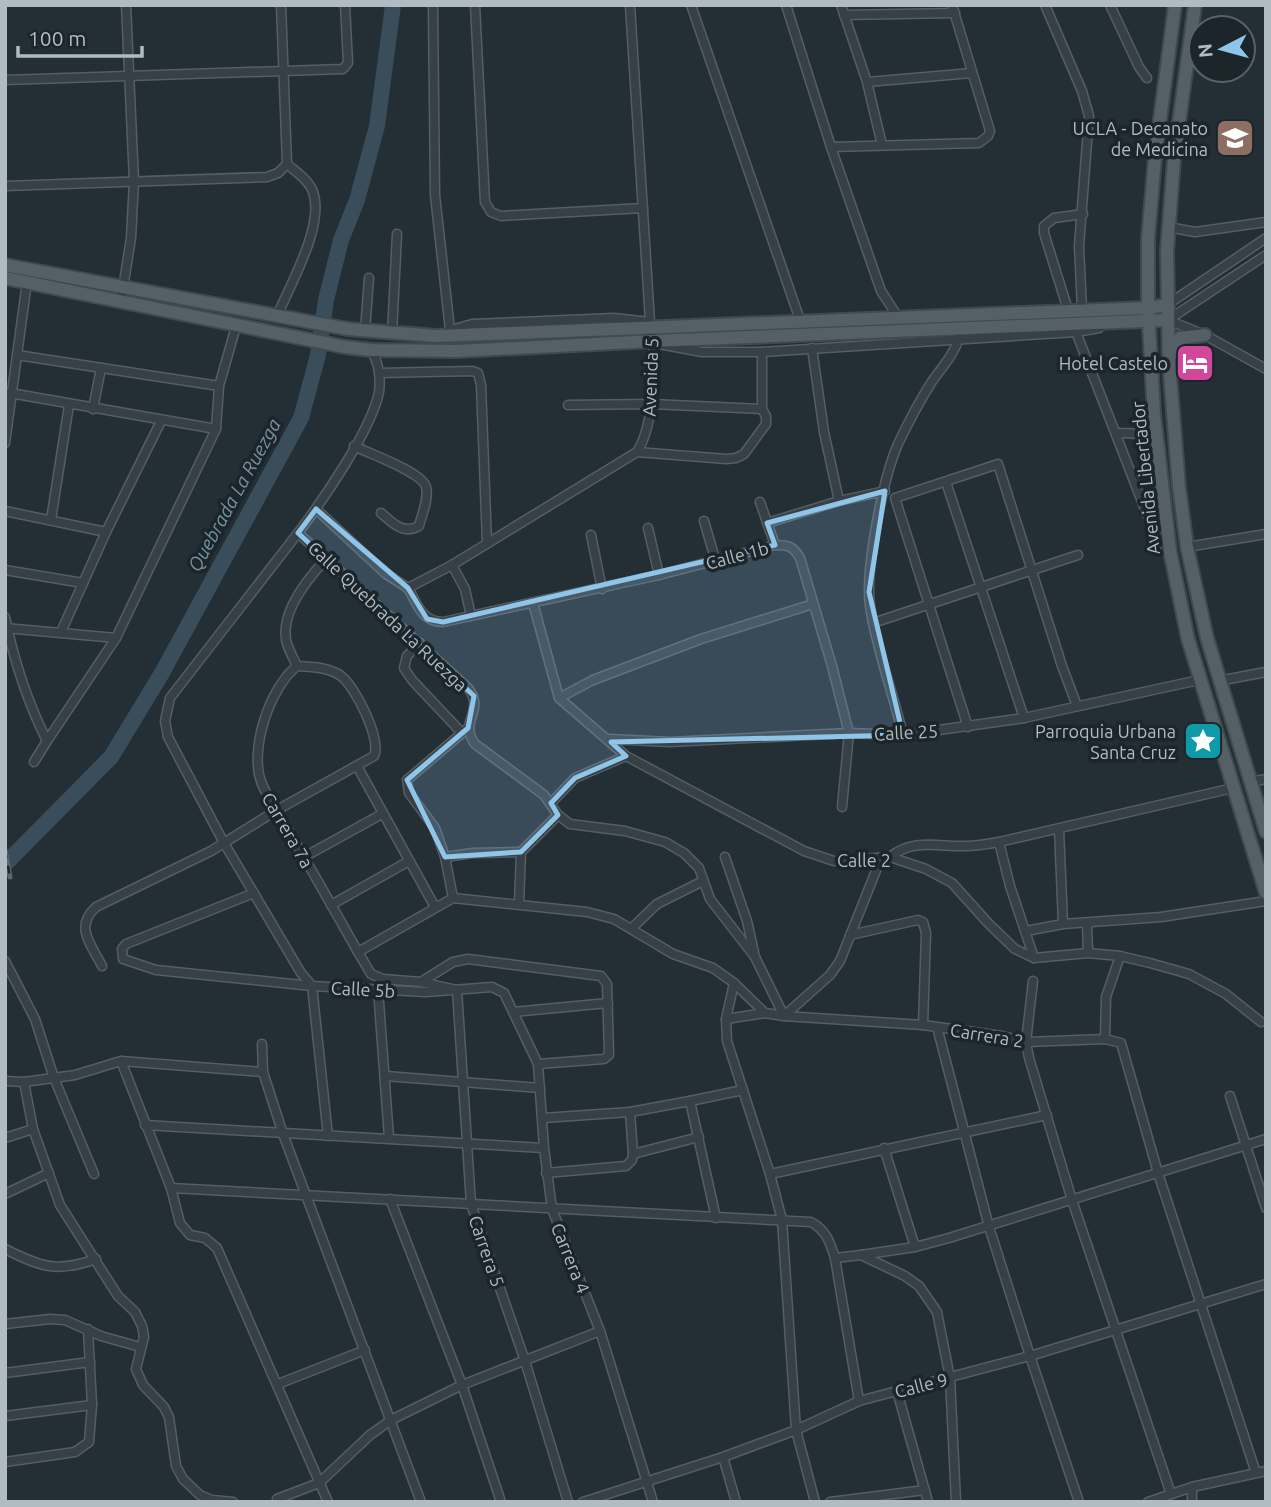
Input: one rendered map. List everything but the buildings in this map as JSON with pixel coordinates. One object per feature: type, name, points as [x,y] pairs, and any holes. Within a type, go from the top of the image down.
[{"type":"main road","name":"Avenida Libertador","points":[[1175,5],[1151,202],[1148,308],[1156,434],[1170,551],[1181,608],[1199,680],[1266,893]]},
{"type":"main road","name":"Avenida Libertador","points":[[1195,5],[1174,159],[1168,228],[1169,362],[1179,487],[1196,594],[1218,681],[1266,832]]},
{"type":"main road","points":[[5,265],[348,329],[392,334],[437,336],[1168,320]]},
{"type":"main road","points":[[5,278],[371,350],[457,351],[652,330],[800,320],[1148,308],[1167,305]]},
{"type":"main road","points":[[1169,362],[1173,347],[1180,338],[1205,335]]},
{"type":"street","points":[[121,301],[131,238],[134,181],[126,5]]},
{"type":"street","points":[[281,5],[287,164],[313,190],[315,203],[311,233],[283,317]]},
{"type":"street","points":[[5,80],[338,70],[346,67],[348,54],[345,5]]},
{"type":"street","points":[[433,5],[435,195],[450,330]]},
{"type":"street","points":[[475,5],[485,202],[491,212],[500,216],[643,208]]},
{"type":"street","name":"Avenida 5","points":[[630,5],[652,330],[651,404],[646,439],[638,452]]},
{"type":"street","points":[[691,5],[800,320]]},
{"type":"street","points":[[786,5],[881,291],[898,317]]},
{"type":"street","points":[[841,5],[867,82],[882,145]]},
{"type":"street","points":[[1045,5],[1082,91],[1089,116],[1079,246],[1082,309]]},
{"type":"street","points":[[1110,5],[1139,67],[1147,78]]},
{"type":"street","points":[[831,147],[979,143],[990,131],[953,9],[844,15]]},
{"type":"street","points":[[867,82],[972,73]]},
{"type":"street","points":[[5,186],[267,177],[278,173],[287,164]]},
{"type":"street","points":[[1068,310],[1044,226],[1054,218],[1083,214]]},
{"type":"street","points":[[1168,228],[1195,232],[1266,222]]},
{"type":"street","points":[[392,334],[397,234]]},
{"type":"street","points":[[1167,305],[1266,238]]},
{"type":"street","points":[[1168,320],[1266,255]]},
{"type":"street","points":[[365,331],[369,278]]},
{"type":"street","points":[[5,443],[8,394],[17,355],[27,282]]},
{"type":"street","points":[[437,336],[472,324],[614,318],[652,330],[661,345],[702,352],[762,352],[1076,332],[1132,322]]},
{"type":"street","points":[[1168,320],[1205,335],[1266,369]]},
{"type":"street","points":[[34,762],[116,638],[216,429],[219,386],[237,323]]},
{"type":"street","points":[[1076,332],[1155,535],[1170,551]]},
{"type":"street","points":[[903,735],[873,622],[869,592],[870,573],[885,491],[897,447],[959,338]]},
{"type":"street","points":[[813,348],[824,432],[839,501]]},
{"type":"street","points":[[298,533],[355,446],[378,394],[378,364],[371,350]]},
{"type":"street","points":[[316,509],[386,574],[408,588],[452,565],[638,452],[726,459],[744,454],[766,424],[762,409],[762,352]]},
{"type":"street","points":[[17,355],[219,386]]},
{"type":"street","points":[[93,409],[101,368]]},
{"type":"street","points":[[379,373],[478,373],[481,385],[486,543]]},
{"type":"street","points":[[8,394],[216,429]]},
{"type":"street","points":[[568,405],[651,404],[762,409]]},
{"type":"street","points":[[51,520],[69,405]]},
{"type":"street","points":[[61,632],[106,532],[161,421]]},
{"type":"street","points":[[1116,433],[1156,434]]},
{"type":"street","points":[[355,446],[415,475],[426,485],[427,496],[419,526],[412,530],[403,530],[381,513]]},
{"type":"street","points":[[968,727],[895,498],[998,464],[1077,706]]},
{"type":"street","points":[[946,482],[1024,718]]},
{"type":"street","points":[[767,523],[839,501],[885,491]]},
{"type":"street","points":[[760,502],[775,545]]},
{"type":"street","points":[[5,511],[106,532]]},
{"type":"street","points":[[704,521],[716,562]]},
{"type":"street","points":[[648,528],[659,575]]},
{"type":"street","name":"Calle Quebrada La Ruezga","points":[[225,843],[167,737],[164,721],[170,698],[298,533],[474,696],[475,704],[465,730]]},
{"type":"street","points":[[1187,547],[1266,534]]},
{"type":"street","points":[[591,535],[602,589]]},
{"type":"street","name":"Calle 1b","points":[[408,588],[422,613],[433,622],[602,589],[775,545],[795,548],[849,733],[842,807]]},
{"type":"street","points":[[873,622],[1078,555]]},
{"type":"street","points":[[102,966],[86,935],[86,915],[96,906],[225,843],[374,755],[377,749],[376,740],[349,685],[340,675],[328,670],[297,666],[285,637],[297,595],[327,558]]},
{"type":"street","points":[[452,565],[465,589],[471,616]]},
{"type":"street","points":[[5,570],[83,583]]},
{"type":"street","points":[[533,603],[559,698],[593,680],[701,639],[813,604]]},
{"type":"street","points":[[5,617],[28,703],[47,741]]},
{"type":"street","points":[[6,628],[116,638]]},
{"type":"street","points":[[419,643],[407,656],[404,668],[412,680],[465,730],[475,744],[544,794],[558,815],[570,824],[625,831],[666,842],[694,861],[710,899],[755,957],[784,1016],[830,975],[840,961],[880,858]]},
{"type":"street","name":"Carrera 7a","points":[[297,666],[286,674],[279,685],[262,728],[258,750],[261,782],[371,974],[457,990]]},
{"type":"street","points":[[1218,681],[1266,672]]},
{"type":"street","name":"Calle 25","points":[[608,739],[670,742],[849,733],[903,735],[1024,718],[1199,680]]},
{"type":"street","name":"Calle 2","points":[[559,698],[626,756],[804,850],[834,861],[890,857],[926,869],[952,883],[1015,949],[1034,958]]},
{"type":"street","points":[[453,898],[445,857],[435,828],[409,793],[407,780],[465,730]]},
{"type":"street","points":[[551,803],[575,778],[626,756]]},
{"type":"street","points":[[357,766],[435,906]]},
{"type":"street","points":[[1250,782],[1266,779]]},
{"type":"street","points":[[890,857],[900,848],[911,845],[968,846],[999,842],[1233,788]]},
{"type":"street","points":[[304,857],[382,814]]},
{"type":"street","points":[[519,903],[521,852],[558,815]]},
{"type":"street","points":[[1059,829],[1063,924]]},
{"type":"street","points":[[999,842],[1010,886],[1034,958],[1088,953],[1120,956],[1189,974],[1226,994],[1261,1022]]},
{"type":"street","points":[[225,843],[301,973],[312,986],[328,1136]]},
{"type":"street","points":[[445,857],[521,852]]},
{"type":"street","points":[[725,857],[747,921],[755,957]]},
{"type":"street","points":[[331,905],[409,861]]},
{"type":"street","points":[[632,928],[657,904],[702,881]]},
{"type":"street","name":"Calle 5b","points":[[254,893],[126,944],[122,949],[123,959],[156,970],[312,986],[426,992],[497,989],[503,993],[513,1012]]},
{"type":"street","points":[[358,952],[453,898],[587,912],[614,919],[673,954],[713,968],[734,983],[765,1013]]},
{"type":"street","points":[[1026,931],[1063,924],[1161,917],[1266,901]]},
{"type":"street","points":[[850,935],[918,920],[923,922],[926,933],[923,1025]]},
{"type":"street","points":[[1087,923],[1088,953]]},
{"type":"street","points":[[1120,956],[1104,1007],[1105,1039],[1121,1043],[1124,1051],[1158,1173],[1256,1473]]},
{"type":"street","points":[[421,982],[457,960],[480,960],[596,974],[605,980],[609,1055],[604,1059],[538,1064]]},
{"type":"street","points":[[5,961],[36,1019],[54,1079],[94,1174]]},
{"type":"street","points":[[1033,981],[1026,1042],[1072,1200],[1171,1494]]},
{"type":"street","points":[[734,983],[726,1019],[727,1041],[782,1220],[796,1430],[815,1502]]},
{"type":"street","points":[[378,989],[389,1138]]},
{"type":"street","name":"Carrera 5","points":[[457,990],[471,1205],[568,1502]]},
{"type":"street","points":[[513,1012],[608,1003]]},
{"type":"street","name":"Carrera 4","points":[[513,1012],[538,1064],[546,1172],[552,1209],[600,1331],[653,1502]]},
{"type":"street","name":"Carrera 2","points":[[726,1019],[765,1013],[923,1025],[1026,1042],[1105,1039]]},
{"type":"street","points":[[937,1027],[989,1227],[1079,1502]]},
{"type":"street","points":[[262,1044],[263,1072],[283,1134],[421,1502]]},
{"type":"street","points":[[121,1062],[172,1188],[180,1223],[190,1235],[205,1238],[217,1248],[328,1502]]},
{"type":"street","points":[[5,1082],[54,1079],[121,1062],[263,1072]]},
{"type":"street","points":[[386,1076],[540,1088]]},
{"type":"street","points":[[24,1082],[33,1129],[60,1205],[118,1296],[135,1312],[142,1326],[144,1337],[136,1369],[144,1385],[169,1417],[176,1466],[183,1479],[200,1495],[212,1500],[233,1502]]},
{"type":"street","points":[[542,1118],[630,1112],[743,1090]]},
{"type":"street","points":[[1230,1096],[1266,1208]]},
{"type":"street","points":[[690,1101],[716,1218]]},
{"type":"street","points":[[546,1172],[626,1166],[632,1160],[633,1154],[630,1112]]},
{"type":"street","points":[[770,1174],[1047,1115]]},
{"type":"street","points":[[145,1125],[544,1148]]},
{"type":"street","points":[[5,1138],[33,1129]]},
{"type":"street","points":[[633,1154],[699,1137]]},
{"type":"street","points":[[835,1258],[915,1247],[989,1227],[1266,1139]]},
{"type":"street","points":[[884,1148],[915,1247]]},
{"type":"street","points":[[5,1194],[49,1172]]},
{"type":"street","points":[[172,1188],[811,1222],[820,1227],[828,1237],[835,1258],[859,1401]]},
{"type":"street","points":[[390,1199],[462,1385],[501,1502]]},
{"type":"street","points":[[5,1249],[54,1269],[96,1259]]},
{"type":"street","points":[[860,1255],[905,1276],[919,1286],[937,1312],[950,1378],[956,1502]]},
{"type":"street","name":"Calle 9","points":[[583,1502],[723,1457],[796,1430],[859,1401],[1030,1356],[1266,1284]]},
{"type":"street","points":[[5,1324],[65,1320],[100,1336],[140,1347]]},
{"type":"street","points":[[5,1462],[63,1455],[82,1448],[89,1441],[92,1405],[88,1329]]},
{"type":"street","points":[[277,1499],[319,1483],[370,1435],[391,1420],[462,1385],[600,1331]]},
{"type":"street","points":[[278,1384],[365,1350]]},
{"type":"street","points":[[5,1373],[90,1362]]},
{"type":"street","points":[[897,1391],[928,1502]]},
{"type":"street","points":[[5,1416],[92,1405]]},
{"type":"street","points":[[723,1457],[736,1502]]},
{"type":"street","points":[[1148,1502],[1192,1487],[1266,1471]]},
{"type":"street","points":[[1192,1487],[1192,1502]]},
{"type":"street","points":[[830,1502],[925,1490]]},
{"type":"highlighted area","points":[[885,491],[869,592],[903,735],[611,742],[626,756],[575,778],[551,803],[558,815],[521,852],[445,857],[407,780],[468,728],[474,696],[298,533],[316,509],[408,588],[427,619],[443,622],[775,545],[767,523]]},
{"type":"waterway","name":"Quebrada La Ruezga","points":[[5,864],[111,757],[162,673],[301,418],[318,355],[326,300],[341,240],[357,200],[377,126],[393,5]]},
{"type":"railway","points":[[5,850],[10,877]]},
{"type":"place","name":"UCLA - Decanato de Medicina","points":[[1235,138]]},
{"type":"place","name":"Hotel Castelo","points":[[1195,363]]},
{"type":"place","name":"Parroquia Urbana Santa Cruz","points":[[1203,741]]}]
